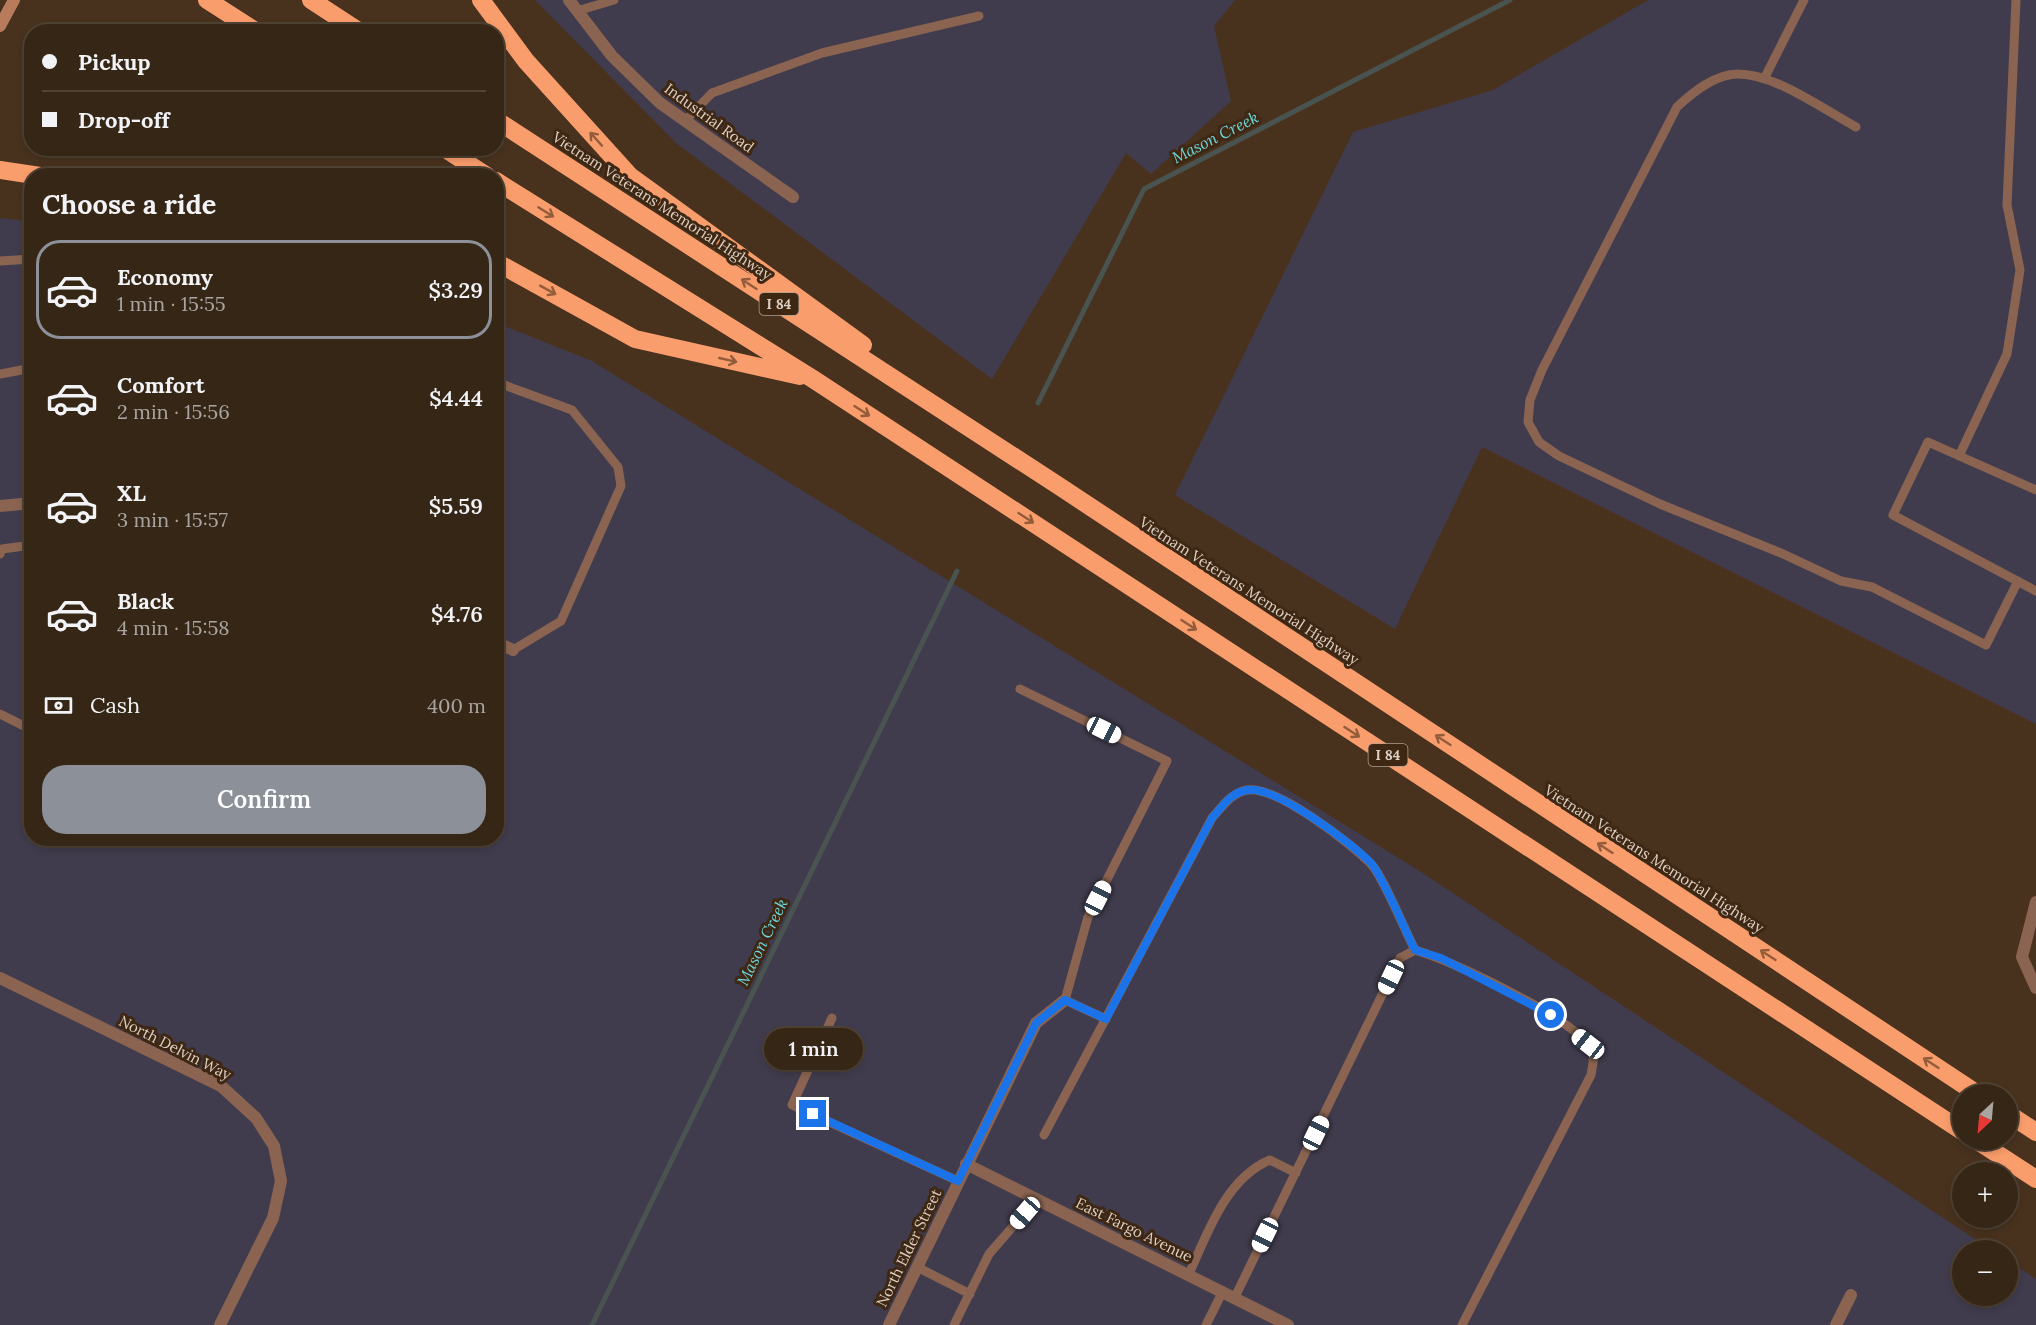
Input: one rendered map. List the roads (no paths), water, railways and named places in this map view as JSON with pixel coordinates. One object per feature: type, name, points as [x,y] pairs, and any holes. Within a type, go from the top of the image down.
[{"type":"highway","points":[[207,0],[244,24]]},
{"type":"highway","points":[[311,0],[348,24]]},
{"type":"highway","points":[[481,0],[499,24]]},
{"type":"highway","points":[[504,31],[526,61],[630,176],[1062,489]]},
{"type":"highway","name":"Vietnam Veterans Memorial Highway","points":[[504,125],[1062,489],[1962,1084]]},
{"type":"highway","points":[[456,156],[475,168]]},
{"type":"highway","points":[[0,170],[24,174]]},
{"type":"highway","name":"I 84","points":[[504,186],[813,379],[1952,1124]]},
{"type":"highway","points":[[504,265],[635,339],[813,379]]},
{"type":"highway","points":[[2018,1120],[2036,1132]]},
{"type":"highway","points":[[1991,1150],[2036,1179]]},
{"type":"main road","points":[[0,26],[14,0]]},
{"type":"street","name":"Industrial Road","points":[[569,0],[612,56],[660,103],[793,197]]},
{"type":"street","points":[[0,506],[24,504]]},
{"type":"street","points":[[504,646],[513,650]]},
{"type":"street","points":[[2036,902],[2022,957],[2036,988]]},
{"type":"street","name":"North Delvin Way","points":[[0,978],[221,1086],[256,1118],[274,1146],[281,1181],[273,1218],[220,1325]]},
{"type":"street","name":"North Elder Street","points":[[889,1325],[1036,1023],[1065,1000]]},
{"type":"street","name":"East Fargo Avenue","points":[[966,1164],[1288,1325]]},
{"type":"street","points":[[1836,1325],[1851,1295]]},
{"type":"lane","points":[[577,11],[614,0]]},
{"type":"lane","points":[[1765,77],[1804,0]]},
{"type":"lane","points":[[1959,456],[2007,354],[2020,270],[2007,205],[2016,0]]},
{"type":"lane","points":[[685,121],[712,93],[822,53],[979,16]]},
{"type":"lane","points":[[1856,127],[1765,77],[1736,74],[1700,87],[1677,107],[1542,370],[1530,400],[1528,422],[1539,442],[1559,456],[1660,504],[1781,553],[1840,581],[1872,588],[1986,645],[2018,581]]},
{"type":"lane","points":[[0,261],[24,260]]},
{"type":"lane","points":[[0,374],[24,370]]},
{"type":"lane","points":[[504,385],[572,410],[618,467],[621,486],[561,621],[513,650]]},
{"type":"lane","points":[[2036,490],[1928,442],[1893,515],[2036,591]]},
{"type":"lane","points":[[0,554],[2,549],[24,546]]},
{"type":"lane","points":[[1020,689],[1167,761],[1088,917],[1065,1000],[1106,1019]]},
{"type":"lane","points":[[0,714],[24,726]]},
{"type":"lane","points":[[1044,1135],[1212,818],[1232,795],[1248,790],[1270,793],[1309,814],[1372,864],[1415,950]]},
{"type":"lane","points":[[1234,1297],[1400,958],[1415,950],[1441,958],[1551,1015],[1588,1044],[1594,1055],[1591,1075],[1462,1325]]},
{"type":"lane","points":[[832,1018],[792,1105],[958,1181]]},
{"type":"lane","points":[[1189,1274],[1213,1219],[1246,1173],[1270,1160],[1296,1173]]},
{"type":"lane","points":[[954,1325],[989,1254],[1037,1199]]},
{"type":"lane","points":[[917,1267],[970,1294]]},
{"type":"lane","points":[[1206,1325],[1223,1291]]},
{"type":"waterway","name":"Mason Creek","points":[[1038,403],[1144,189],[1510,0]]},
{"type":"waterway","name":"Mason Creek","points":[[592,1325],[957,571]]}]
